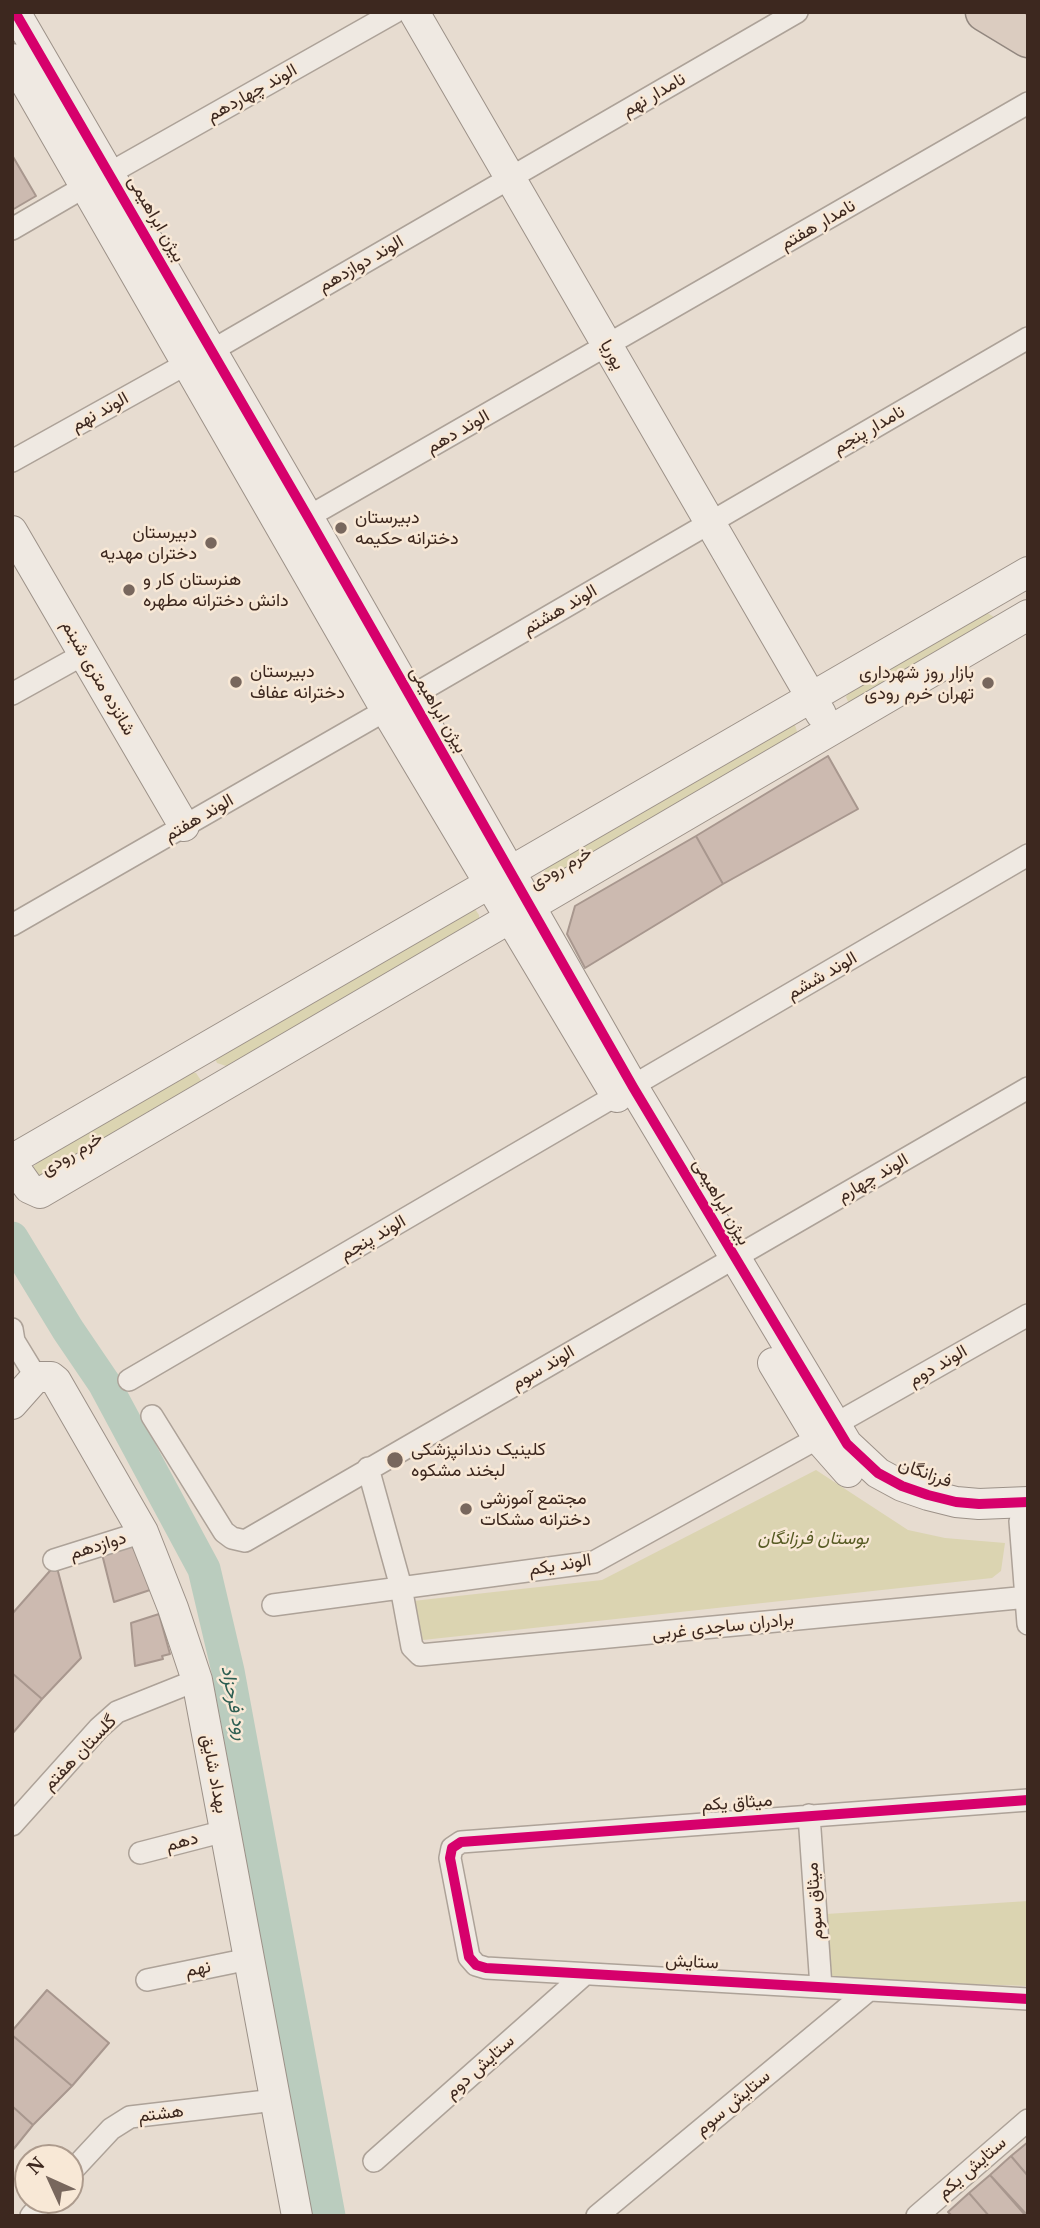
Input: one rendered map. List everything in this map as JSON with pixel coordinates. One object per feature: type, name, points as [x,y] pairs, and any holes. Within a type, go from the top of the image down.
[{"type":"highway","points":[[985,12],[1028,38]]},
{"type":"street","name":"بیژن ابراهیمی","points":[[15,12],[98,180],[398,704],[726,1263],[834,1427]]},
{"type":"street","name":"الوند چهاردهم","points":[[12,229],[395,12]]},
{"type":"street","name":"پوریا","points":[[414,12],[830,730]]},
{"type":"street","name":"نامدار نهم","points":[[510,178],[797,12]]},
{"type":"street","name":"بیژن ابراهیمی","points":[[12,59],[98,180]]},
{"type":"street","name":"نامدار هفتم","points":[[607,346],[1028,103]]},
{"type":"street","name":"الوند دوازدهم","points":[[200,357],[510,178]]},
{"type":"street","name":"نامدار پنجم","points":[[710,523],[1028,338]]},
{"type":"street","name":"الوند دهم","points":[[296,523],[607,346]]},
{"type":"street","name":"الوند نهم","points":[[12,461],[200,357]]},
{"type":"street","name":"الوند هشتم","points":[[398,704],[710,523]]},
{"type":"street","name":"شانزده متری شبنم","points":[[12,531],[184,826]]},
{"type":"street","name":"خرم رودی","points":[[1026,578],[811,697],[20,1155],[16,1159],[17,1171],[29,1188],[40,1193],[1028,615]]},
{"type":"street","points":[[12,694],[84,654]]},
{"type":"street","name":"الوند هفتم","points":[[12,925],[398,704]]},
{"type":"street","name":"الوند ششم","points":[[625,1092],[1028,855]]},
{"type":"street","points":[[197,1053],[218,1089]]},
{"type":"street","name":"الوند چهارم","points":[[726,1263],[1028,1088]]},
{"type":"street","name":"الوند پنجم","points":[[129,1380],[625,1092]]},
{"type":"street","name":"الوند سوم","points":[[152,1416],[224,1532],[232,1538],[245,1541],[726,1263]]},
{"type":"street","name":"الوند دوم","points":[[834,1427],[1028,1315]]},
{"type":"street","points":[[12,1329],[13,1340],[36,1377],[12,1404]]},
{"type":"street","name":"بهداد شایق","points":[[36,1377],[51,1377],[56,1381],[143,1532],[173,1608],[197,1680],[297,2216]]},
{"type":"street","name":"فرزانگان","points":[[834,1427],[861,1459],[878,1474],[902,1486],[956,1502],[1024,1511]]},
{"type":"street","name":"الوند یکم","points":[[273,1605],[594,1562],[834,1427]]},
{"type":"street","points":[[368,1468],[401,1587]]},
{"type":"street","points":[[1024,1511],[1028,1624]]},
{"type":"street","name":"دوازدهم","points":[[54,1560],[143,1532]]},
{"type":"street","name":"برادران ساجدی غربی","points":[[401,1587],[412,1647],[420,1655],[1026,1597]]},
{"type":"street","name":"گلستان هفتم","points":[[12,1825],[99,1728],[117,1712],[197,1680]]},
{"type":"street","name":"میثاق یکم","points":[[452,1848],[461,1842],[1028,1800]]},
{"type":"street","name":"میثاق سوم","points":[[809,1815],[821,1987]]},
{"type":"street","name":"دهم","points":[[139,1853],[225,1831]]},
{"type":"street","name":"ستایش","points":[[452,1848],[450,1858],[470,1957],[477,1965],[486,1968],[1028,1999]]},
{"type":"street","name":"نهم","points":[[147,1980],[249,1959]]},
{"type":"street","name":"ستایش دوم","points":[[374,2161],[585,1973]]},
{"type":"street","name":"ستایش سوم","points":[[597,2216],[869,1990]]},
{"type":"street","name":"هشتم","points":[[84,2158],[111,2129],[130,2118],[275,2100]]},
{"type":"street","name":"ستایش یکم","points":[[917,2216],[1028,2120]]},
{"type":"green space","points":[[986,612],[997,619],[849,704],[846,697],[851,689]]},
{"type":"green space","points":[[789,724],[795,725],[799,738],[548,883],[544,879],[544,872],[550,862]]},
{"type":"green space","points":[[475,909],[479,915],[479,923],[229,1067],[217,1063],[214,1056]]},
{"type":"green space","points":[[189,1072],[196,1073],[202,1082],[40,1178],[32,1172],[40,1161]]},
{"type":"green space","name":"بوستان فرزانگان","points":[[816,1470],[908,1530],[945,1538],[1005,1543],[1001,1571],[992,1578],[423,1640],[413,1601],[602,1580]]},
{"type":"green space","points":[[1028,1901],[1028,1986],[831,1979],[826,1914]]},
{"type":"building","points":[[12,155],[36,196],[12,210]]},
{"type":"building","points":[[828,756],[858,809],[723,884],[696,836]]},
{"type":"building","points":[[696,836],[723,884],[585,968],[567,934],[575,906]]},
{"type":"building","points":[[131,1543],[153,1589],[114,1602],[101,1550]]},
{"type":"building","points":[[56,1564],[81,1658],[42,1699],[12,1673],[12,1614]]},
{"type":"building","points":[[159,1614],[170,1654],[162,1656],[163,1659],[135,1666],[131,1623]]},
{"type":"building","points":[[12,1673],[42,1699],[12,1734]]},
{"type":"building","points":[[47,1990],[109,2043],[72,2086],[12,2035],[12,2031]]},
{"type":"building","points":[[12,2035],[72,2086],[33,2125],[12,2106]]},
{"type":"building","points":[[12,2106],[33,2125],[18,2144],[14,2144],[12,2151]]},
{"type":"building","points":[[1028,2142],[1028,2176],[1011,2156]]},
{"type":"building","points":[[1011,2156],[1028,2176],[1028,2216],[990,2175]]},
{"type":"building","points":[[990,2175],[1026,2216],[989,2216],[969,2193]]},
{"type":"building","points":[[969,2193],[989,2216],[952,2216],[948,2212]]},
{"type":"waterway","name":"رود فرحزاد","points":[[12,1238],[104,1383],[204,1569],[228,1671],[329,2216]]},
{"type":"cycle path","points":[[15,12],[308,517],[633,1087],[847,1444],[878,1473],[902,1486],[928,1495],[979,1504],[1028,1502]]},
{"type":"cycle path","points":[[1028,1800],[461,1842],[452,1848],[450,1858],[469,1957],[476,1965],[486,1968],[1028,1999]]},
{"type":"place","name":"دبیرستان دخترانه حکیمه","points":[[341,528]]},
{"type":"place","name":"دبیرستان دختران مهدیه","points":[[211,543]]},
{"type":"place","name":"هنرستان کار و دانش دخترانه مطهره","points":[[129,590]]},
{"type":"place","name":"دبیرستان دخترانه عفاف","points":[[236,682]]},
{"type":"place","name":"بازار روز شهرداری تهران خرم رودی","points":[[988,683]]},
{"type":"place","name":"کلینیک دندانپزشکی لبخند مشکوه","points":[[395,1460]]},
{"type":"place","name":"مجتمع آموزشی دخترانه مشکات","points":[[466,1509]]}]
